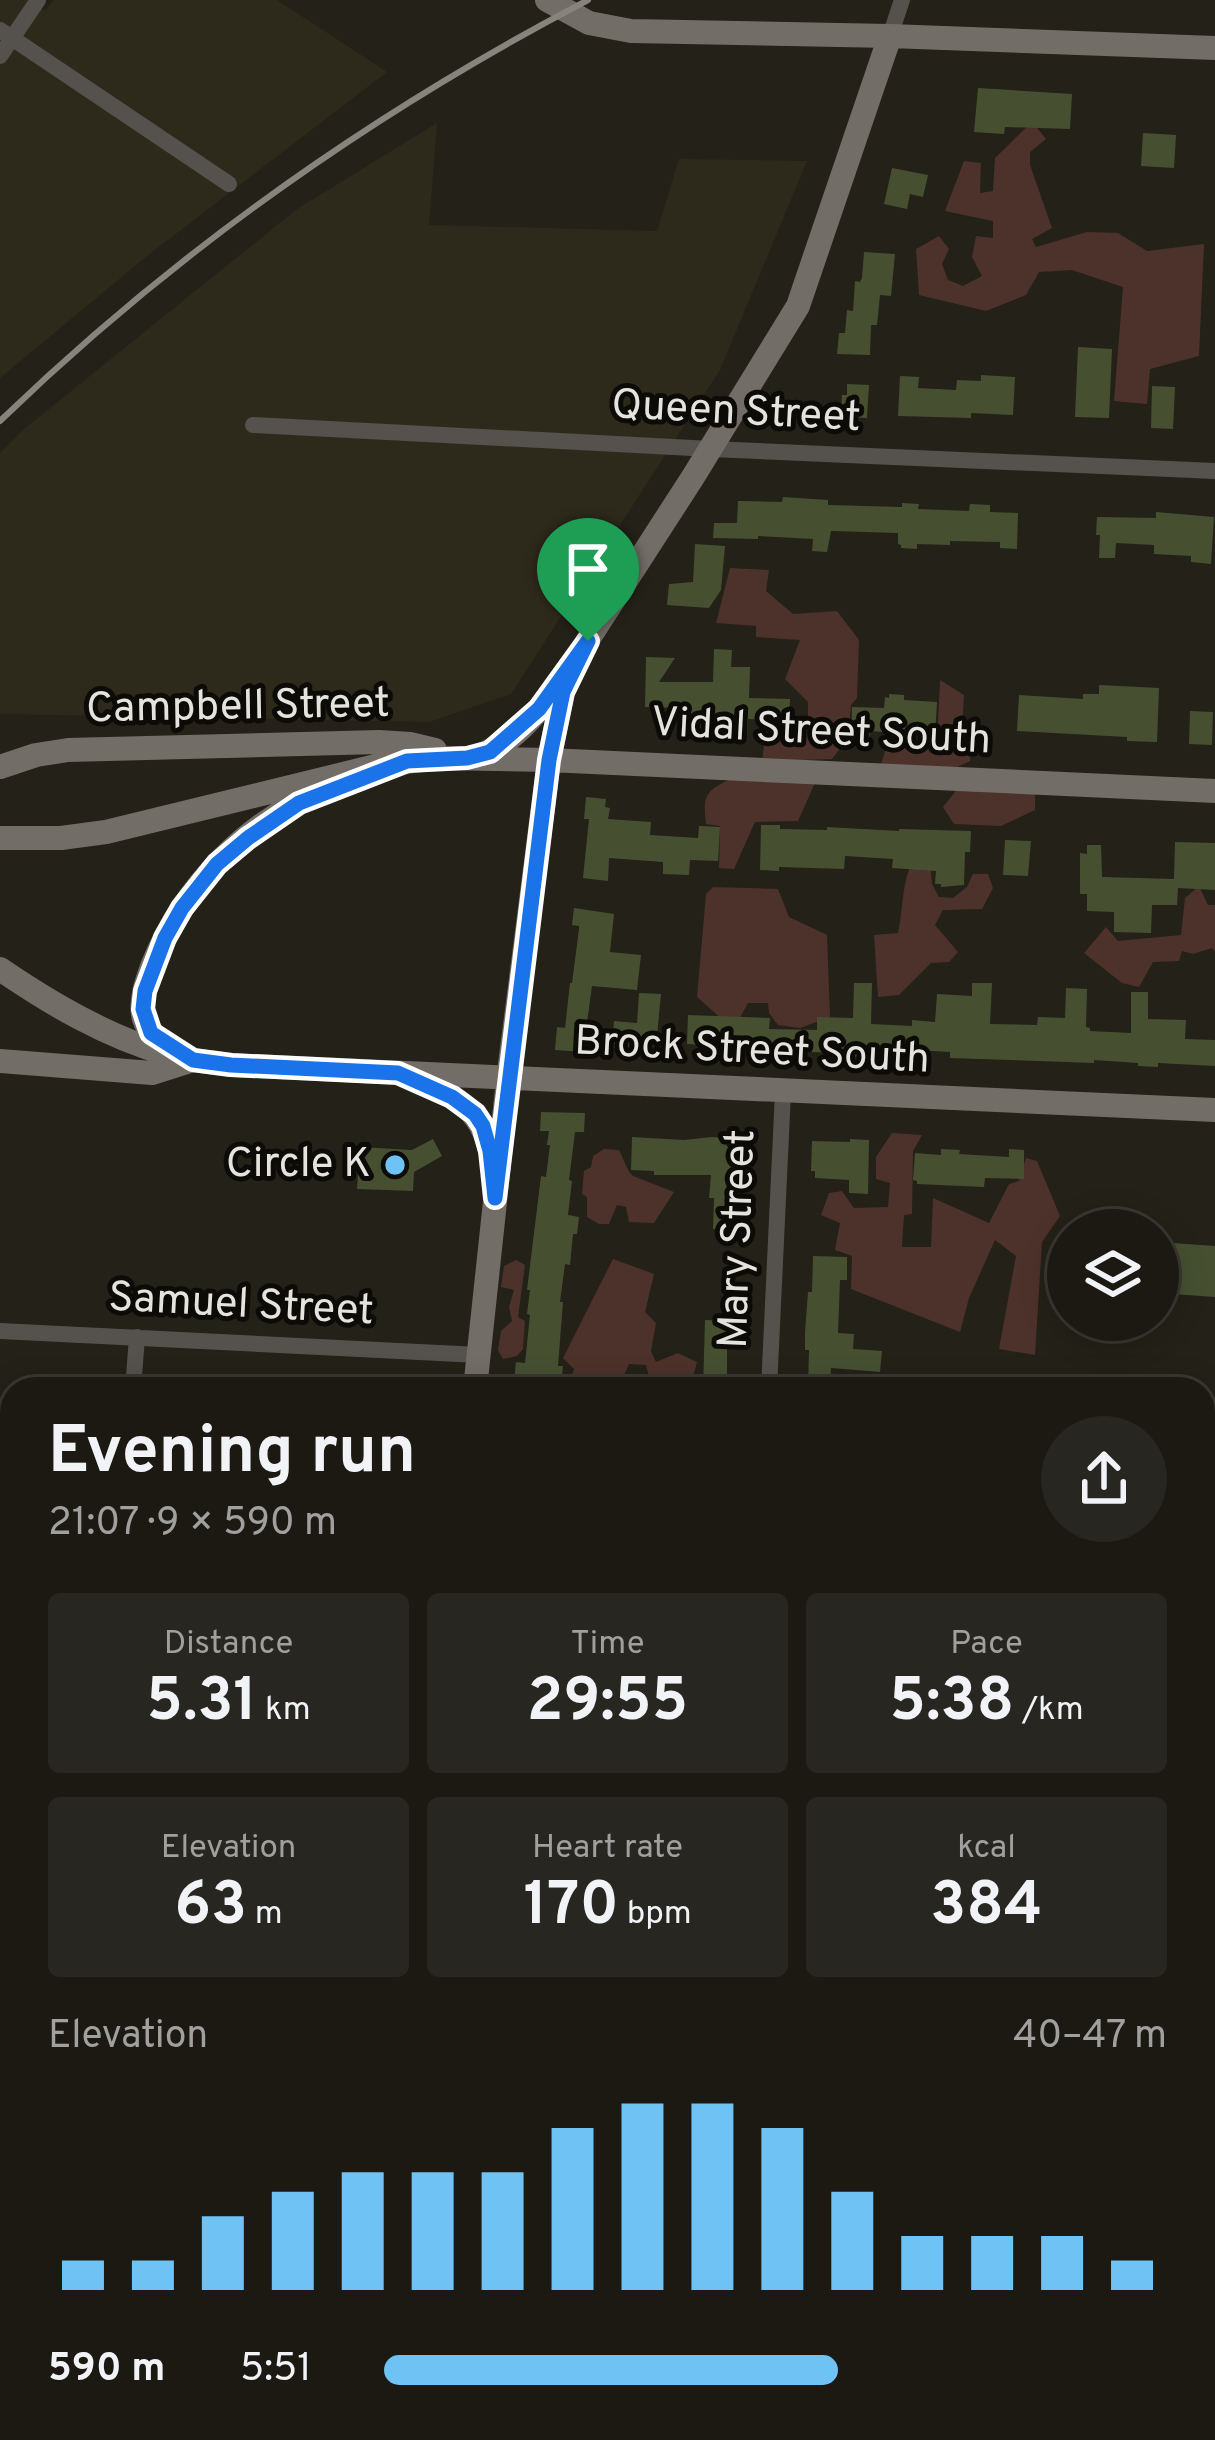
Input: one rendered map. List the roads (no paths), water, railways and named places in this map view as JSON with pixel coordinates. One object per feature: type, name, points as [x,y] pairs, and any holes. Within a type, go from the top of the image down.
[{"type":"main road","points":[[547,0],[589,23],[631,31],[1215,48]]},
{"type":"main road","points":[[467,758],[490,752],[525,724],[550,695],[711,449],[804,295],[890,35]]},
{"type":"main road","points":[[476,1377],[549,760],[563,692],[588,641]]},
{"type":"main road","name":"Campbell Street","points":[[3,759],[87,748],[379,742],[467,758]]},
{"type":"main road","name":"Vidal Street South","points":[[0,838],[106,832],[407,761],[467,758],[1215,791]]},
{"type":"main road","points":[[193,1060],[151,1033],[143,1009],[155,959],[192,893],[217,864],[280,814],[317,794],[407,761]]},
{"type":"main road","points":[[0,969],[89,1022],[148,1049],[193,1060]]},
{"type":"main road","name":"Brock Street South","points":[[0,1061],[152,1073],[193,1060],[508,1080],[1215,1110]]},
{"type":"main road","points":[[398,1073],[438,1089],[475,1114],[488,1139],[495,1198]]},
{"type":"street","points":[[0,56],[6,34],[38,0]]},
{"type":"street","points":[[890,35],[902,0]]},
{"type":"street","points":[[6,34],[230,184]]},
{"type":"street","name":"Queen Street","points":[[253,425],[1215,471]]},
{"type":"street","name":"Mary Street","points":[[770,1377],[783,1092]]},
{"type":"street","name":"Samuel Street","points":[[0,1331],[478,1355]]},
{"type":"street","points":[[134,1377],[136,1337]]},
{"type":"railway","points":[[0,421],[135,300],[279,190],[430,89],[588,0]]},
{"type":"place","name":"Circle K","points":[[395,1165]]}]
